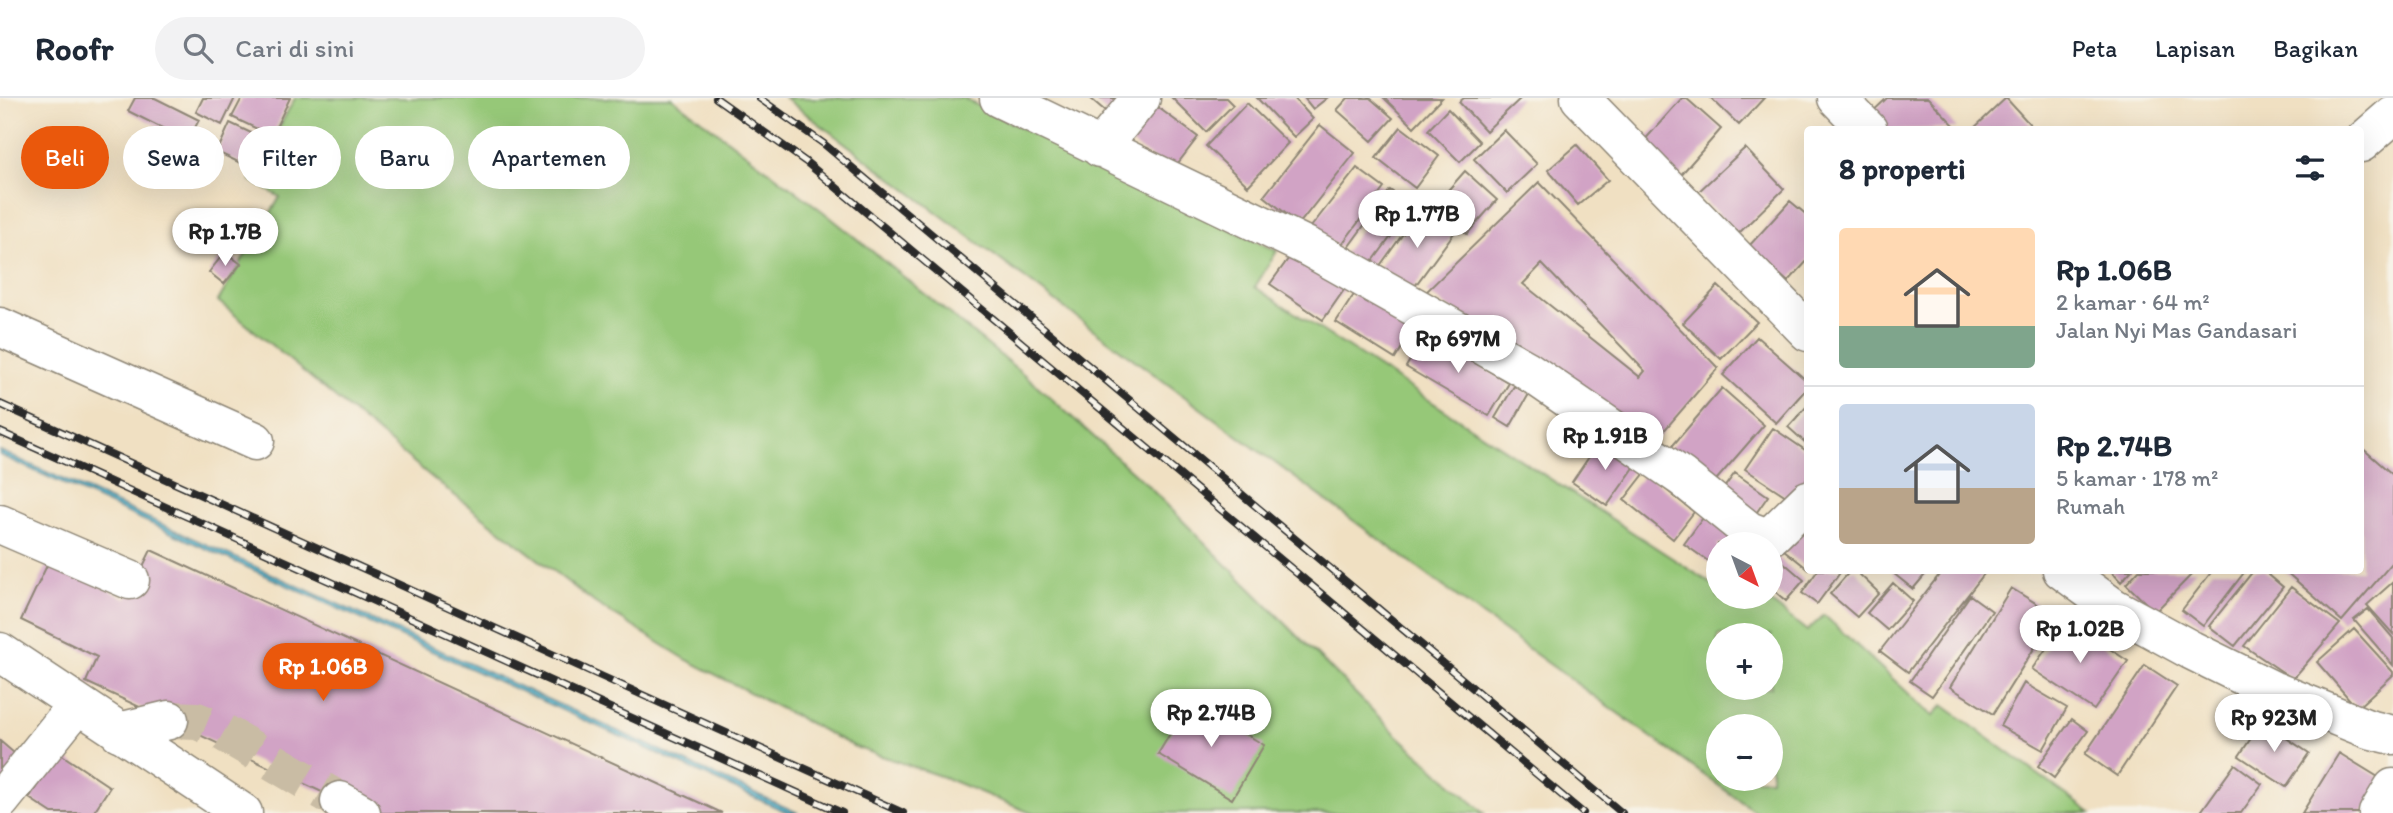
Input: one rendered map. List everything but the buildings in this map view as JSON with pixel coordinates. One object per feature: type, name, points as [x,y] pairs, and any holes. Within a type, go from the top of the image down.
[{"type":"street","points":[[999,98],[1310,248],[1525,369],[1682,477],[1749,531],[1762,536],[1772,536],[1804,504]]},
{"type":"street","points":[[1100,148],[1142,98]]},
{"type":"street","points":[[1580,98],[1804,328]]},
{"type":"street","points":[[1837,98],[1864,126]]},
{"type":"street","points":[[2364,140],[2393,115]]},
{"type":"street","points":[[0,327],[255,441]]},
{"type":"street","points":[[0,524],[130,580]]},
{"type":"street","points":[[2067,574],[2114,608],[2191,650],[2272,690],[2368,729],[2393,735]]},
{"type":"street","points":[[0,652],[243,813]]},
{"type":"street","points":[[0,802],[77,705]]},
{"type":"street","points":[[120,732],[169,720]]},
{"type":"street","points":[[2378,813],[2393,789]]},
{"type":"green space","points":[[295,98],[672,98],[825,213],[1032,381],[1147,485],[1397,735],[1484,813],[1031,813],[943,777],[855,747],[687,660],[595,603],[440,484],[218,301],[280,197],[266,189],[341,189],[341,126],[280,126]]},
{"type":"green space","points":[[785,98],[963,98],[1097,167],[1277,251],[1255,287],[1706,580],[1706,609],[1779,609],[1807,631],[1824,615],[1933,716],[1943,705],[2091,813],[1757,813],[1726,791],[1783,791],[1783,714],[1706,714],[1706,776],[1083,322]]},
{"type":"water","points":[[0,451],[798,813],[789,813],[0,455]]},
{"type":"tunnel","points":[[169,720],[197,721],[219,730],[340,801]]},
{"type":"railway","points":[[716,98],[806,162],[1583,813]]},
{"type":"railway","points":[[759,98],[824,144],[1622,813]]},
{"type":"railway","points":[[0,404],[903,813]]},
{"type":"railway","points":[[0,432],[842,813]]}]
